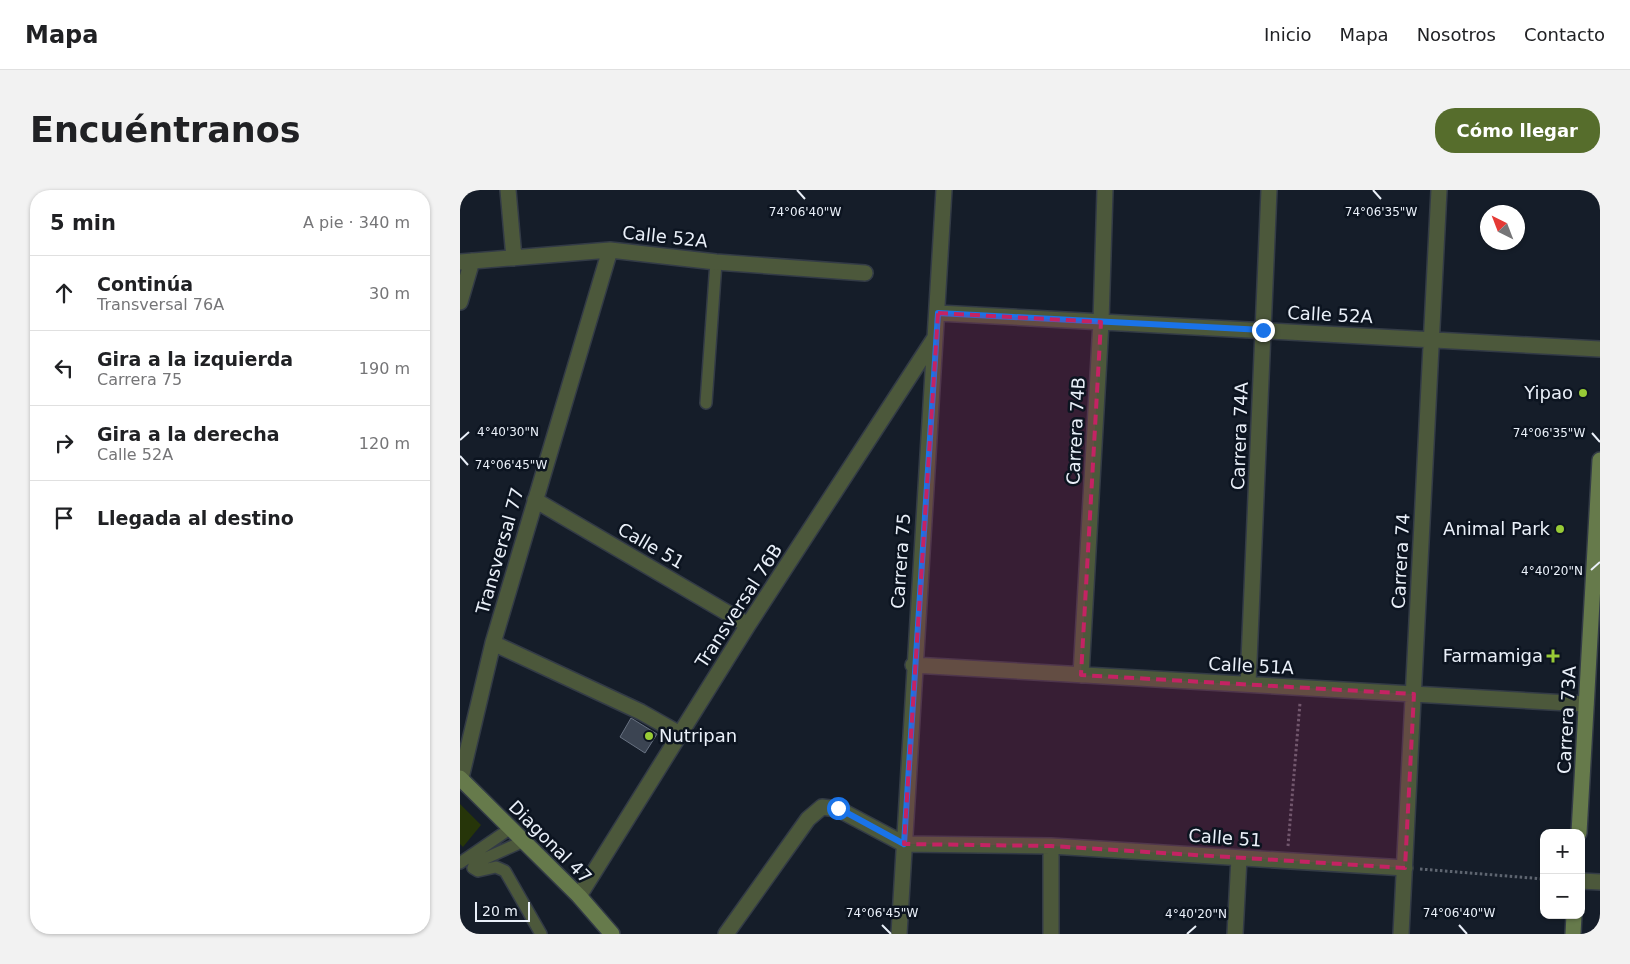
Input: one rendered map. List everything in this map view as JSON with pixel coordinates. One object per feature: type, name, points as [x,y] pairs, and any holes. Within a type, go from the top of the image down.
[{"type":"street","points":[[508,190],[514,258]]},
{"type":"street","name":"Carrera 75","points":[[899,934],[913,666],[938,313],[944,190]]},
{"type":"street","name":"Carrera 74B","points":[[1081,675],[1101,322],[1105,190]]},
{"type":"street","name":"Carrera 74A","points":[[1248,684],[1269,190]]},
{"type":"street","name":"Carrera 74","points":[[1401,934],[1439,190]]},
{"type":"street","name":"Calle 52A","points":[[466,262],[610,250],[716,262],[865,273]]},
{"type":"street","name":"Transversal 77","points":[[460,778],[493,643],[610,250]]},
{"type":"street","points":[[460,302],[466,262]]},
{"type":"street","name":"Calle 52A","points":[[938,313],[1600,349]]},
{"type":"street","name":"Transversal 76B","points":[[579,896],[748,625],[935,337]]},
{"type":"street","name":"Carrera 73A","points":[[1579,829],[1600,460]]},
{"type":"street","name":"Calle 51","points":[[535,500],[748,625]]},
{"type":"street","points":[[493,643],[641,712],[680,734]]},
{"type":"street","name":"Calle 51A","points":[[913,666],[1586,704]]},
{"type":"street","name":"Diagonal 47","points":[[460,778],[579,896],[612,934]]},
{"type":"street","points":[[726,934],[808,819],[822,808],[838,808],[904,844]]},
{"type":"street","name":"Calle 51","points":[[904,844],[1050,846],[1405,868]]},
{"type":"street","points":[[1050,846],[1051,934]]},
{"type":"street","points":[[1235,934],[1240,858]]},
{"type":"street","points":[[1585,882],[1600,882]]},
{"type":"street","points":[[1573,934],[1574,919]]},
{"type":"lane","points":[[706,403],[716,262]]},
{"type":"lane","points":[[460,863],[511,828]]},
{"type":"lane","points":[[524,841],[475,863],[473,868],[478,872],[496,867],[505,871],[541,934]]},
{"type":"path","points":[[1286,861],[1301,688]]},
{"type":"path","points":[[1405,868],[1540,879]]},
{"type":"highlighted area","points":[[938,313],[1101,322],[1081,675],[1414,694],[1405,868],[1051,846],[904,844]]},
{"type":"green space","points":[[460,804],[481,825],[463,847],[460,844]]},
{"type":"building","points":[[631,718],[657,734],[645,753],[620,737]]},
{"type":"place","name":"Yipao","points":[[1583,393]]},
{"type":"place","name":"Animal Park","points":[[1560,529]]},
{"type":"place","name":"Farmamiga","points":[[1553,656]]},
{"type":"place","name":"Nutripan","points":[[649,736]]},
{"type":"route","points":[[838,808],[904,844],[913,666],[938,313],[1263,330]]}]
